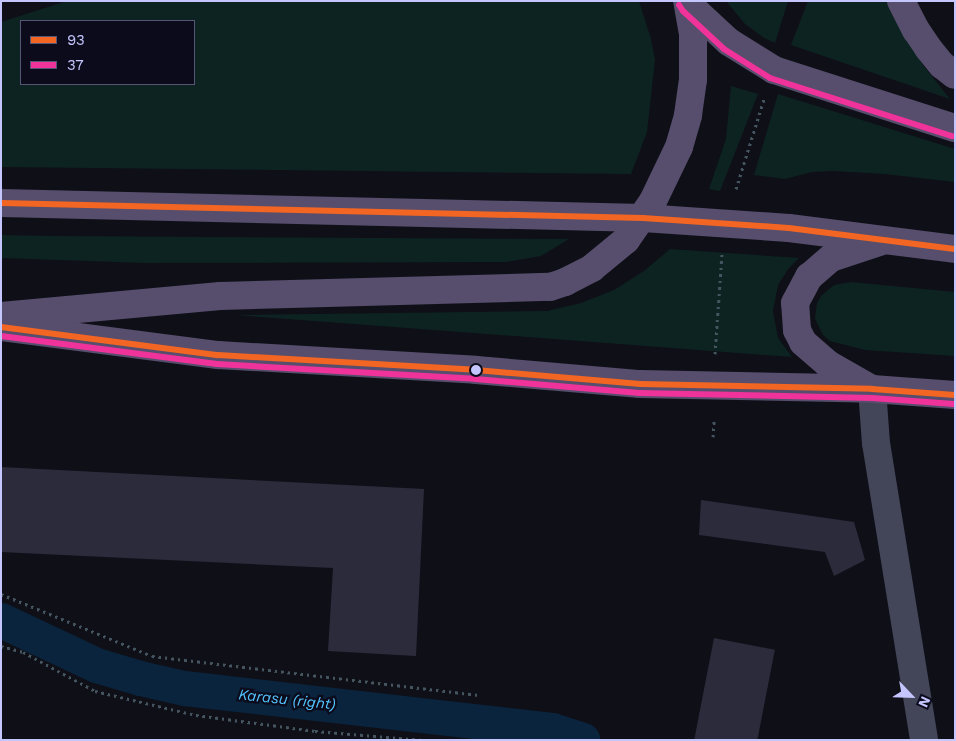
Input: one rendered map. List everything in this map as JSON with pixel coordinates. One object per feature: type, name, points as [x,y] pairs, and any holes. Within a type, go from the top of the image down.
[{"type":"main road","points":[[901,1],[928,48],[942,65],[955,75]]},
{"type":"main road","points":[[688,3],[729,42],[774,70],[955,128]]},
{"type":"main road","points":[[1,316],[220,296],[550,287],[579,275],[605,259],[626,240],[643,218],[679,147],[688,115],[694,56],[688,3]]},
{"type":"main road","points":[[1,203],[643,218],[789,228],[955,248]]},
{"type":"main road","points":[[872,389],[828,364],[803,342],[796,330],[795,303],[809,277],[831,258],[861,246],[895,240]]},
{"type":"main road","points":[[1,328],[218,355],[476,370],[640,384],[872,389],[955,395]]},
{"type":"street","points":[[872,389],[876,443],[924,740]]},
{"type":"path","points":[[736,189],[774,70]]},
{"type":"path","points":[[715,355],[722,253]]},
{"type":"path","points":[[713,437],[714,421]]},
{"type":"path","points":[[1,594],[152,656],[481,695]]},
{"type":"path","points":[[1,646],[23,652],[95,691],[196,715],[315,731],[423,740]]},
{"type":"green space","points":[[67,1],[639,1],[651,39],[655,60],[647,132],[631,174],[1,167],[1,22]]},
{"type":"green space","points":[[726,1],[788,1],[775,43],[764,38],[745,24]]},
{"type":"green space","points":[[808,1],[892,1],[899,23],[923,65],[950,99],[791,45]]},
{"type":"green space","points":[[731,86],[758,94],[720,191],[709,189],[726,139]]},
{"type":"green space","points":[[778,94],[955,149],[955,182],[885,174],[833,171],[812,172],[785,179],[754,175]]},
{"type":"green space","points":[[1,235],[569,239],[541,256],[506,262],[145,263],[1,258]]},
{"type":"green space","points":[[670,249],[799,258],[789,268],[778,285],[773,311],[778,338],[792,357],[235,315],[547,311],[581,303],[614,290],[644,271]]},
{"type":"green space","points":[[851,282],[955,292],[955,356],[865,350],[830,341],[823,335],[815,319],[817,303],[821,296],[834,285]]},
{"type":"building","points":[[1,467],[424,489],[416,656],[328,651],[333,568],[1,552]]},
{"type":"building","points":[[701,500],[854,522],[865,560],[834,576],[825,552],[699,535]]},
{"type":"building","points":[[714,638],[775,650],[757,740],[694,740]]},
{"type":"waterway","name":"Karasu (right)","points":[[1,620],[96,665],[184,688],[552,730],[582,740]]},
{"type":"transit line","name":"37","points":[[679,5],[724,49],[770,78],[952,136]]},
{"type":"transit line","name":"93","points":[[1,203],[643,218],[789,228],[955,249]]},
{"type":"transit line","name":"93","points":[[1,327],[218,355],[476,370],[640,384],[872,389],[955,395]]},
{"type":"transit line","name":"37","points":[[1,336],[217,364],[475,379],[639,393],[872,398],[954,404]]}]
